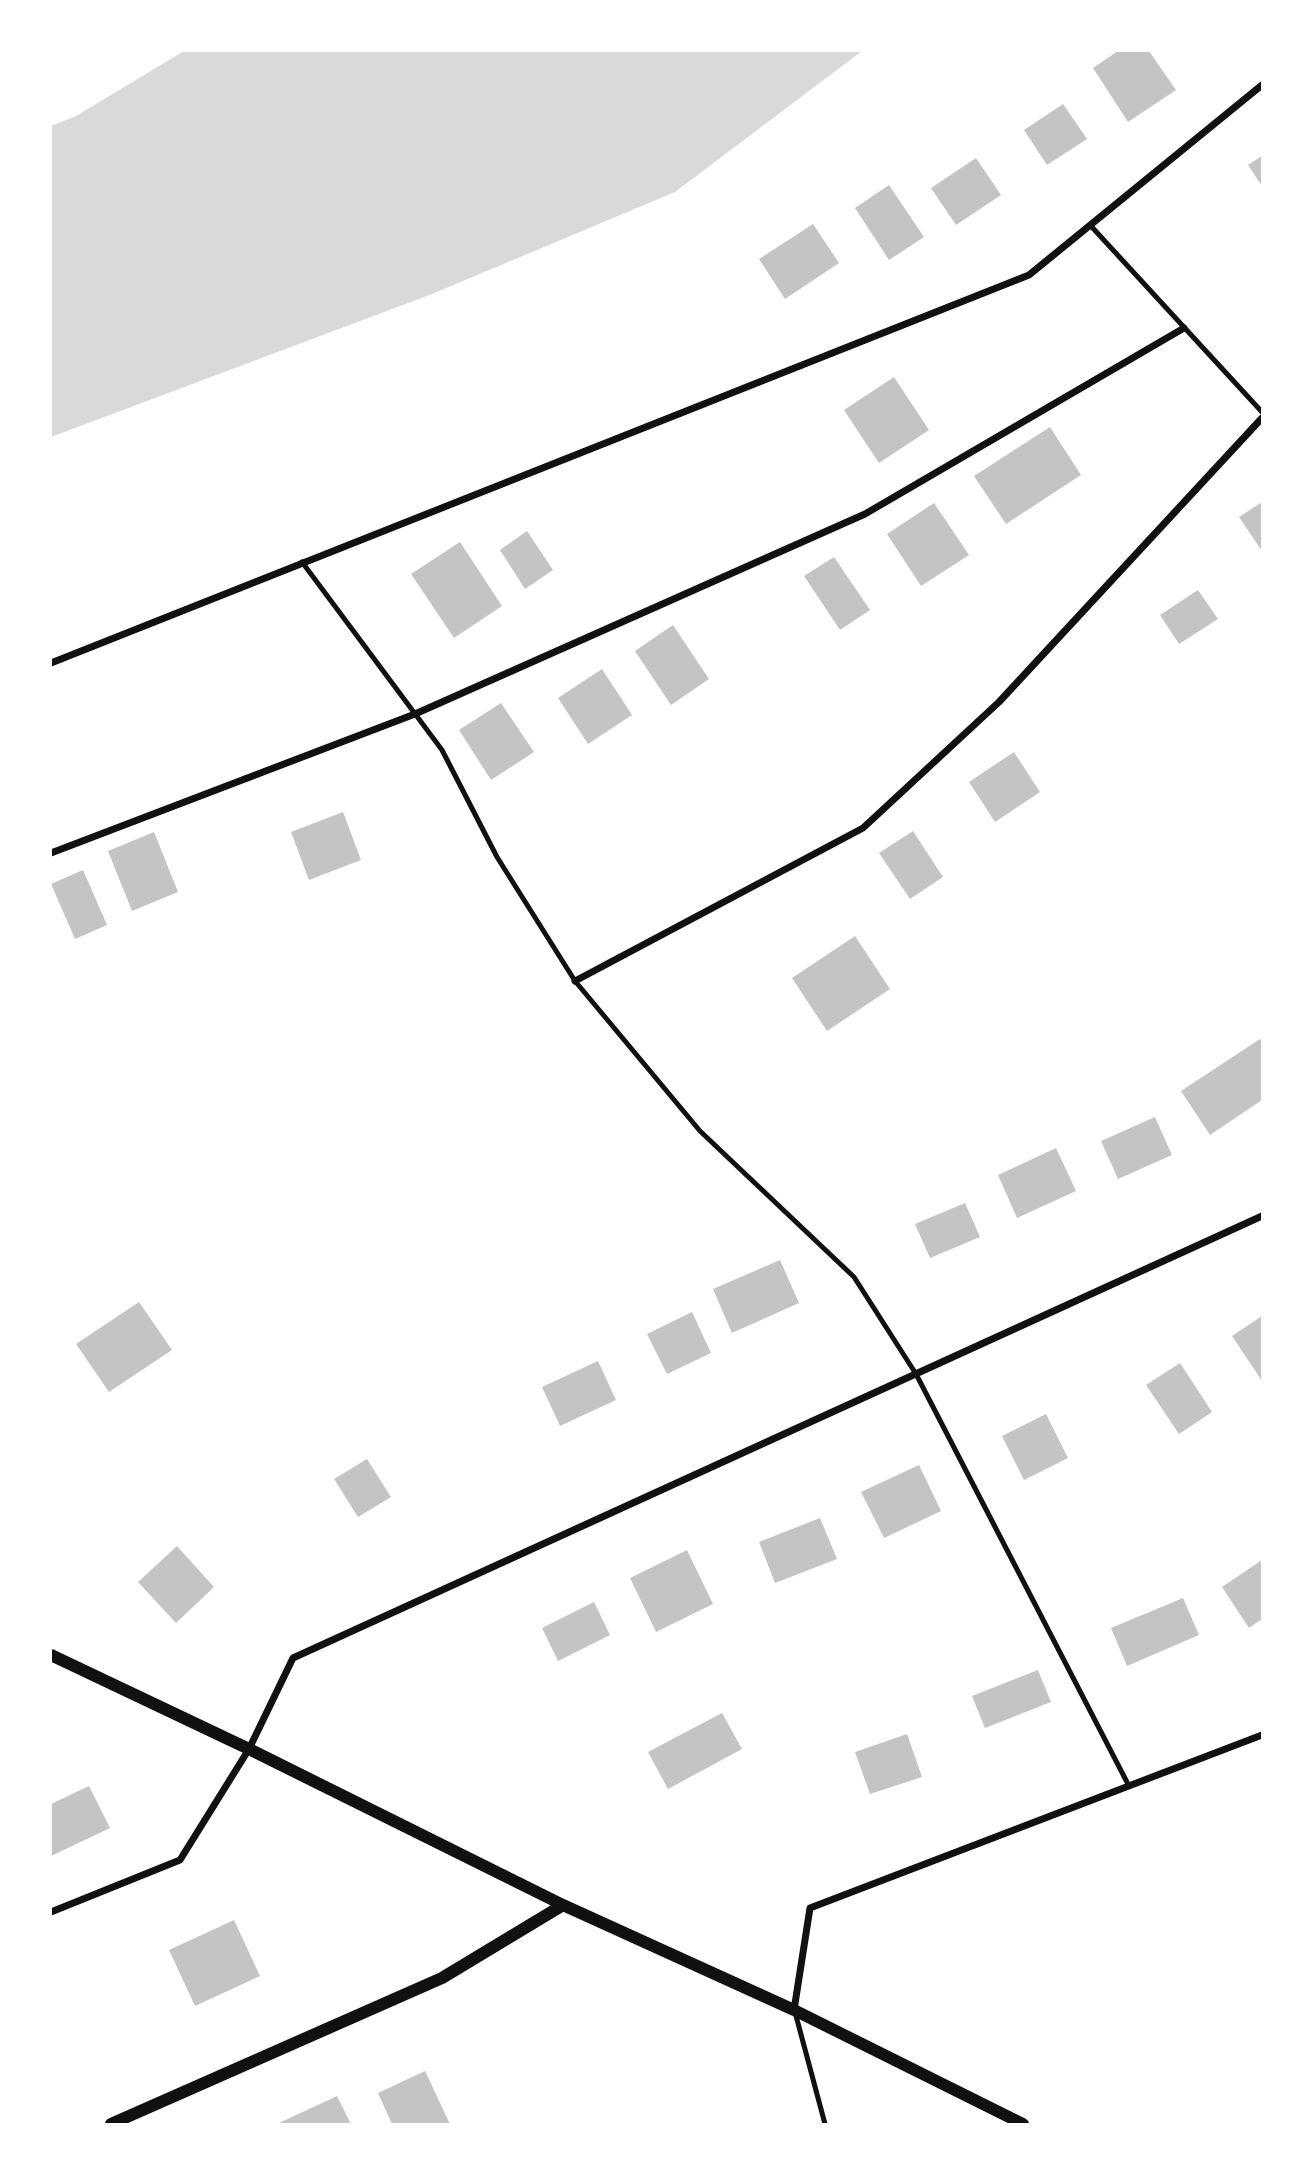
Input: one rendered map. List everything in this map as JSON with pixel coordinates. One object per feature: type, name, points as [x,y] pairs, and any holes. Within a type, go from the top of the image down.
[{"type":"street","points":[[51,663],[1028,275],[1262,85]]},
{"type":"street","points":[[51,853],[415,714],[865,514],[1184,328]]},
{"type":"street","points":[[575,981],[863,828],[999,702],[1262,415]]},
{"type":"street","points":[[51,1912],[180,1860],[249,1749],[293,1658],[1262,1216]]},
{"type":"street","points":[[51,1655],[249,1749],[564,1905],[794,2010],[1023,2124]]},
{"type":"street","points":[[794,2010],[810,1908],[1262,1735]]},
{"type":"street","points":[[111,2124],[442,1978],[564,1905]]},
{"type":"lane","points":[[1090,225],[1262,415]]},
{"type":"lane","points":[[302,562],[442,750],[497,857],[575,981],[700,1131],[854,1277],[916,1374],[1129,1786]]},
{"type":"lane","points":[[794,2010],[825,2124]]},
{"type":"shaded area","points":[[184,51],[862,51],[675,192],[432,294],[51,437],[51,126],[76,116]]},
{"type":"building","points":[[1118,51],[1149,51],[1176,90],[1128,122],[1093,68]]},
{"type":"building","points":[[1063,104],[1087,139],[1047,165],[1024,130]]},
{"type":"building","points":[[1262,156],[1262,186],[1248,165]]},
{"type":"building","points":[[976,158],[1001,195],[956,225],[931,188]]},
{"type":"building","points":[[889,185],[924,237],[889,260],[855,208]]},
{"type":"building","points":[[813,224],[839,263],[785,299],[759,259]]},
{"type":"building","points":[[894,377],[929,430],[879,463],[844,410]]},
{"type":"building","points":[[1050,427],[1081,475],[1006,524],[974,476]]},
{"type":"building","points":[[1262,502],[1262,551],[1239,517]]},
{"type":"building","points":[[934,503],[969,555],[921,586],[887,534]]},
{"type":"building","points":[[527,531],[553,570],[525,589],[500,550]]},
{"type":"building","points":[[460,542],[502,606],[454,638],[411,574]]},
{"type":"building","points":[[834,557],[870,610],[840,630],[804,576]]},
{"type":"building","points":[[1198,590],[1218,619],[1179,644],[1160,615]]},
{"type":"building","points":[[673,625],[709,679],[671,705],[635,651]]},
{"type":"building","points":[[602,669],[632,715],[588,744],[558,698]]},
{"type":"building","points":[[501,703],[534,752],[491,780],[459,730]]},
{"type":"building","points":[[1014,752],[1040,792],[995,822],[969,782]]},
{"type":"building","points":[[343,812],[361,860],[309,880],[291,832]]},
{"type":"building","points":[[913,831],[943,877],[910,899],[879,853]]},
{"type":"building","points":[[154,832],[178,892],[132,911],[108,851]]},
{"type":"building","points":[[83,870],[107,925],[75,939],[51,884]]},
{"type":"building","points":[[855,936],[890,989],[827,1031],[792,978]]},
{"type":"building","points":[[1260,1039],[1262,1100],[1210,1135],[1181,1091]]},
{"type":"building","points":[[1155,1117],[1172,1155],[1118,1179],[1101,1141]]},
{"type":"building","points":[[1056,1148],[1076,1191],[1017,1218],[998,1175]]},
{"type":"building","points":[[965,1203],[980,1237],[930,1258],[915,1224]]},
{"type":"building","points":[[780,1260],[799,1303],[732,1333],[713,1289]]},
{"type":"building","points":[[139,1302],[172,1350],[109,1392],[76,1344]]},
{"type":"building","points":[[692,1312],[711,1353],[667,1374],[647,1334]]},
{"type":"building","points":[[1262,1316],[1262,1381],[1232,1336]]},
{"type":"building","points":[[598,1361],[616,1400],[560,1426],[542,1387]]},
{"type":"building","points":[[1180,1363],[1212,1412],[1179,1434],[1146,1385]]},
{"type":"building","points":[[1046,1414],[1068,1458],[1024,1480],[1002,1436]]},
{"type":"building","points":[[367,1459],[391,1497],[358,1517],[334,1479]]},
{"type":"building","points":[[919,1465],[941,1511],[884,1538],[861,1492]]},
{"type":"building","points":[[820,1518],[837,1559],[775,1583],[759,1542]]},
{"type":"building","points":[[177,1546],[214,1587],[176,1623],[138,1582]]},
{"type":"building","points":[[687,1550],[713,1604],[656,1632],[630,1578]]},
{"type":"building","points":[[1262,1560],[1262,1619],[1249,1628],[1222,1587]]},
{"type":"building","points":[[1183,1598],[1199,1635],[1127,1666],[1111,1628]]},
{"type":"building","points":[[594,1602],[610,1635],[558,1661],[542,1628]]},
{"type":"building","points":[[1038,1670],[1051,1702],[985,1728],[972,1696]]},
{"type":"building","points":[[722,1713],[742,1749],[668,1789],[648,1752]]},
{"type":"building","points":[[907,1734],[922,1777],[870,1794],[855,1752]]},
{"type":"building","points":[[89,1786],[110,1828],[51,1856],[51,1804]]},
{"type":"building","points":[[234,1920],[260,1976],[195,2006],[169,1950]]},
{"type":"building","points":[[425,2071],[450,2124],[392,2124],[378,2093]]},
{"type":"building","points":[[337,2096],[351,2124],[277,2124]]}]
